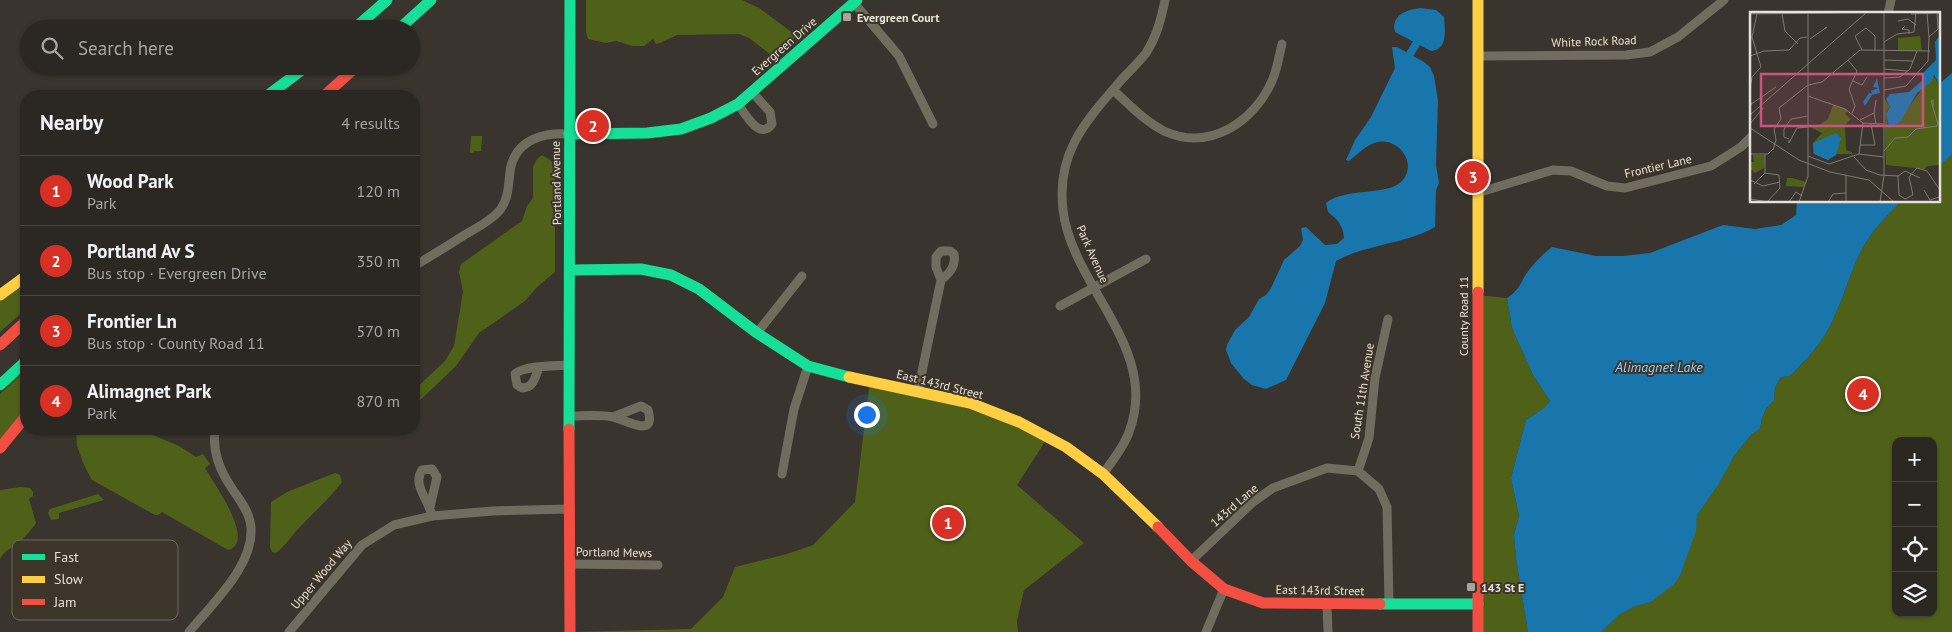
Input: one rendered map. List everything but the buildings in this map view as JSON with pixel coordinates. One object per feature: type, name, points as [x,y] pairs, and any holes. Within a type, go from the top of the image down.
[{"type":"main road","points":[[364,20],[387,0]]},
{"type":"main road","points":[[409,20],[431,0]]},
{"type":"main road","name":"Portland Avenue","points":[[570,0],[570,632]]},
{"type":"main road","name":"County Road 11","points":[[1478,0],[1478,632]]},
{"type":"main road","name":"Evergreen Drive","points":[[569,134],[646,133],[681,129],[711,118],[738,104],[855,1]]},
{"type":"main road","points":[[275,90],[295,75]]},
{"type":"main road","points":[[285,90],[302,75]]},
{"type":"main road","points":[[331,90],[347,75]]},
{"type":"main road","name":"East 143rd Street","points":[[571,270],[641,269],[671,275],[699,289],[757,334],[808,366],[838,375],[970,403],[1020,422],[1066,446],[1103,474],[1133,500],[1191,561],[1224,589],[1264,603],[1478,604]]},
{"type":"main road","points":[[0,295],[20,280]]},
{"type":"main road","points":[[0,345],[20,327]]},
{"type":"main road","points":[[0,384],[20,366]]},
{"type":"main road","points":[[0,448],[20,423]]},
{"type":"street","name":"Park Avenue","points":[[1103,474],[1129,433],[1135,410],[1136,388],[1128,349],[1094,288],[1068,235],[1063,210],[1062,183],[1067,160],[1076,136],[1088,118],[1145,53],[1158,30],[1165,0]]},
{"type":"street","name":"White Rock Road","points":[[1478,56],[1626,55],[1650,52],[1678,37],[1724,0]]},
{"type":"street","points":[[855,1],[899,56],[933,124]]},
{"type":"street","points":[[1113,90],[1148,121],[1165,131],[1189,138],[1215,135],[1239,124],[1257,106],[1273,80],[1282,44]]},
{"type":"street","name":"Evergreen Drive","points":[[738,104],[758,129],[764,130],[769,128],[772,124],[770,112],[752,92]]},
{"type":"street","points":[[420,262],[485,223],[500,210],[507,196],[512,164],[519,151],[527,142],[539,136],[554,133],[569,134]]},
{"type":"street","name":"Frontier Lane","points":[[1477,192],[1553,170],[1571,171],[1607,186],[1625,188],[1711,166],[1741,147],[1750,138]]},
{"type":"street","points":[[1060,306],[1146,258]]},
{"type":"street","points":[[757,334],[802,276]]},
{"type":"street","points":[[918,391],[941,280]]},
{"type":"street","name":"South 11th Avenue","points":[[1358,471],[1369,438],[1375,378],[1388,319]]},
{"type":"street","points":[[539,367],[569,365]]},
{"type":"street","points":[[782,474],[794,409],[808,366]]},
{"type":"street","points":[[569,416],[613,417]]},
{"type":"street","points":[[189,632],[233,579],[246,555],[250,542],[251,529],[245,508],[224,477],[218,463],[214,443],[215,435]]},
{"type":"street","name":"143rd Lane","points":[[1191,561],[1253,502],[1273,488],[1327,468],[1358,471]]},
{"type":"street","points":[[1358,471],[1379,489],[1388,507],[1389,604]]},
{"type":"street","name":"Upper Wood Way","points":[[289,632],[362,545],[394,525],[431,512],[570,509]]},
{"type":"street","name":"Portland Mews","points":[[569,564],[658,565]]},
{"type":"street","points":[[1206,632],[1224,589]]},
{"type":"street","points":[[1327,604],[1328,632]]},
{"type":"green space","points":[[586,0],[742,0],[759,8],[797,36],[774,57],[749,38],[739,34],[677,35],[656,44],[653,39],[644,46],[633,46],[616,41],[606,43],[588,39],[586,32]]},
{"type":"green space","points":[[471,136],[482,136],[481,151],[470,153]]},
{"type":"green space","points":[[1952,154],[1952,632],[1601,632],[1619,615],[1635,606],[1649,603],[1680,576],[1695,531],[1697,515],[1734,456],[1751,435],[1760,429],[1762,418],[1766,409],[1774,400],[1775,388],[1781,377],[1790,376],[1825,335],[1836,314],[1862,249],[1880,224],[1901,202],[1940,202],[1940,166]]},
{"type":"green space","points":[[542,155],[555,166],[555,272],[537,287],[525,301],[479,333],[456,366],[420,400],[420,384],[445,361],[454,346],[463,292],[459,272],[461,264],[522,221],[527,206],[533,198],[533,167],[537,159]]},
{"type":"green space","points":[[20,283],[20,314],[0,332],[0,298]]},
{"type":"green space","points":[[1477,295],[1507,298],[1512,328],[1533,375],[1550,401],[1544,408],[1526,420],[1511,478],[1519,516],[1514,535],[1516,559],[1528,632],[1478,632]]},
{"type":"green space","points":[[20,376],[20,416],[0,441],[0,394]]},
{"type":"green space","points":[[870,381],[918,391],[1048,437],[1017,485],[1084,543],[1024,590],[1017,621],[1018,632],[570,632],[691,629],[723,597],[735,567],[787,554],[813,545],[855,502]]},
{"type":"green space","points":[[76,435],[153,435],[179,446],[196,457],[203,454],[210,464],[205,468],[236,524],[238,536],[236,545],[228,550],[162,512],[155,515],[92,480],[77,446]]},
{"type":"green space","points":[[335,473],[340,475],[342,482],[282,548],[276,553],[272,552],[270,547],[271,502],[287,492]]},
{"type":"green space","points":[[20,487],[30,488],[33,496],[29,499],[36,523],[21,540],[12,540],[12,547],[0,559],[0,490]]},
{"type":"green space","points":[[98,494],[104,500],[59,513],[59,519],[51,520],[48,513],[50,509]]},
{"type":"water","points":[[1420,8],[1436,10],[1444,17],[1443,43],[1436,50],[1431,51],[1395,32],[1394,26],[1397,17],[1410,10]]},
{"type":"water","points":[[1392,47],[1397,47],[1424,62],[1430,67],[1434,76],[1438,100],[1436,165],[1439,183],[1436,190],[1435,227],[1424,233],[1360,251],[1336,261],[1325,303],[1286,380],[1266,389],[1252,385],[1244,379],[1231,363],[1226,350],[1227,345],[1235,330],[1249,317],[1259,299],[1266,295],[1271,288],[1284,260],[1300,246],[1303,240],[1301,228],[1306,227],[1325,245],[1337,244],[1344,238],[1341,226],[1328,212],[1326,203],[1344,195],[1396,186],[1406,174],[1408,167],[1404,153],[1399,148],[1385,142],[1373,143],[1349,161],[1346,160],[1355,140],[1371,117],[1395,68]]},
{"type":"water","points":[[1952,73],[1952,154],[1940,166],[1940,83]]},
{"type":"water","name":"Alimagnet Lake","points":[[1797,202],[1901,202],[1870,236],[1862,249],[1836,314],[1825,335],[1813,352],[1790,376],[1781,377],[1775,388],[1774,400],[1766,409],[1762,418],[1760,429],[1751,435],[1734,456],[1718,485],[1697,515],[1696,531],[1680,576],[1673,585],[1649,603],[1635,606],[1619,615],[1601,632],[1528,632],[1516,559],[1514,535],[1519,516],[1511,478],[1526,420],[1544,408],[1550,401],[1533,375],[1512,328],[1507,298],[1518,288],[1534,264],[1552,247],[1596,256],[1650,253],[1723,225],[1755,229],[1781,225],[1796,215]]},
{"type":"waterway","points":[[1410,54],[1416,44]]},
{"type":"traffic: fast","points":[[364,20],[387,0]]},
{"type":"traffic: fast","points":[[409,20],[431,0]]},
{"type":"traffic: fast","points":[[569,429],[570,0]]},
{"type":"traffic: fast","points":[[569,134],[647,133],[681,129],[711,118],[738,104],[857,0]]},
{"type":"traffic: fast","points":[[275,90],[295,75]]},
{"type":"traffic: fast","points":[[571,270],[641,269],[671,275],[699,289],[757,333],[808,366],[849,377]]},
{"type":"traffic: fast","points":[[0,385],[20,367]]},
{"type":"traffic: fast","points":[[1380,604],[1478,604]]},
{"type":"traffic: slow","points":[[1478,0],[1478,292]]},
{"type":"traffic: slow","points":[[0,295],[20,280]]},
{"type":"traffic: slow","points":[[849,377],[970,403],[1019,422],[1066,447],[1103,474],[1158,527]]},
{"type":"traffic: jam","points":[[331,90],[347,75]]},
{"type":"traffic: jam","points":[[1478,292],[1478,632]]},
{"type":"traffic: jam","points":[[0,345],[20,327]]},
{"type":"traffic: jam","points":[[0,448],[20,423]]},
{"type":"traffic: jam","points":[[569,429],[570,632]]},
{"type":"traffic: jam","points":[[1158,527],[1191,561],[1224,589],[1263,603],[1380,604]]},
{"type":"place","name":"Evergreen Court","points":[[847,17]]},
{"type":"place","name":"Portland Av S","points":[[593,126]]},
{"type":"place","name":"Frontier Ln","points":[[1473,177]]},
{"type":"place","name":"Alimagnet Park","points":[[1863,394]]},
{"type":"place","name":"Wood Park","points":[[948,523]]},
{"type":"place","name":"143 St E","points":[[1471,587]]}]
